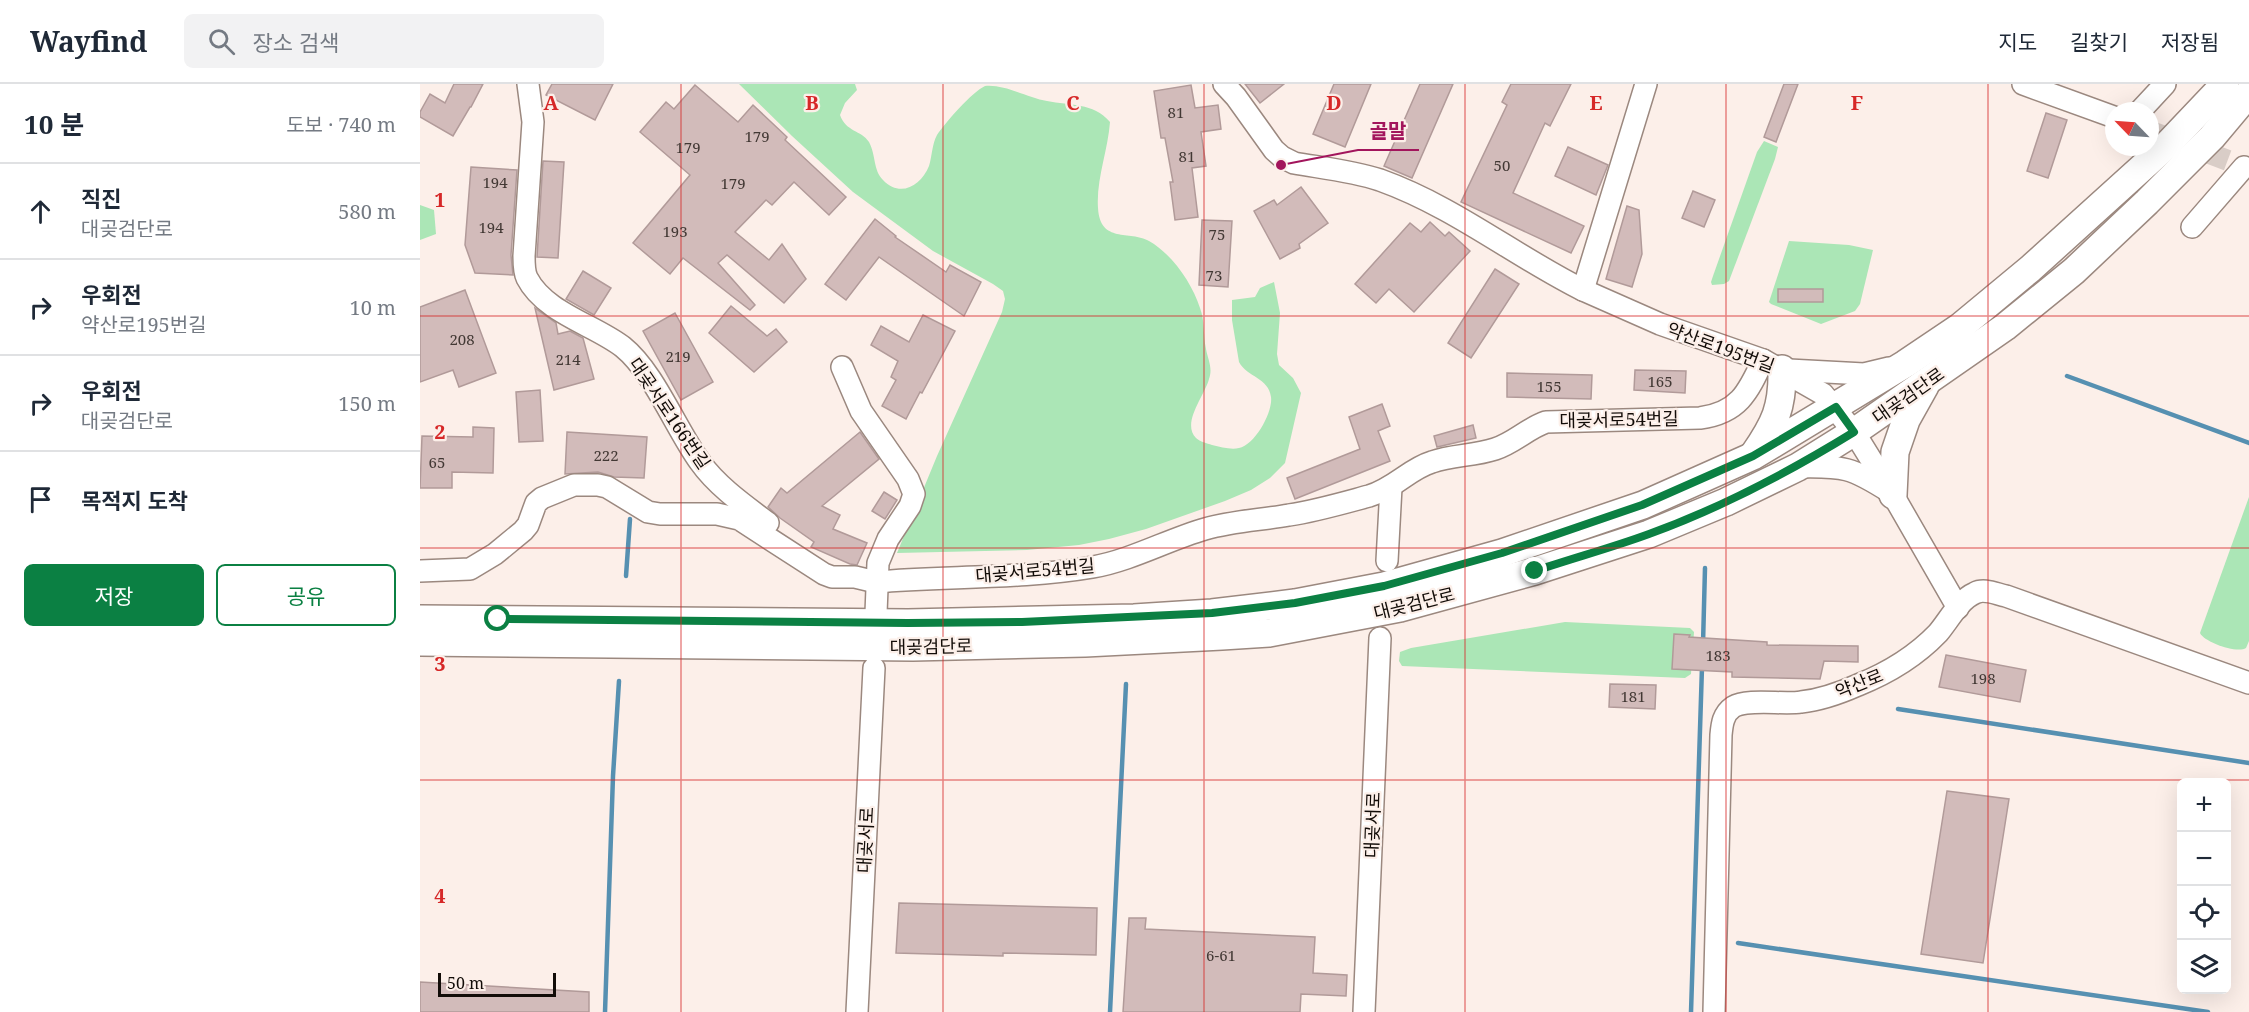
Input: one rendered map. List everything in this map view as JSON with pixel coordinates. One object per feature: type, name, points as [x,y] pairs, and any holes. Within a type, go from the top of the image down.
[{"type":"main road","name":"대곶검단로","points":[[420,619],[908,623],[1022,622],[1212,613],[1295,603],[1384,586],[1502,553],[1642,505],[1753,456],[1905,364],[1960,327],[2030,269],[2167,145],[2225,84]]},
{"type":"main road","name":"대곶검단로","points":[[420,642],[913,647],[1085,643],[1269,633],[1401,608],[1535,571],[1649,534],[1726,502],[1798,467],[1854,432],[2005,327],[2074,272],[2212,137],[2249,93]]},
{"type":"main road","points":[[1753,456],[1771,430],[1779,411],[1782,392],[1772,365]]},
{"type":"main road","points":[[1893,495],[1895,452],[1906,420],[1928,381]]},
{"type":"street","name":"대곶서로166번길","points":[[528,84],[533,122],[524,256],[526,277],[536,292],[561,311],[623,347],[640,364],[700,463],[722,486],[793,542],[855,577]]},
{"type":"street","name":"약산로195번길","points":[[1224,84],[1274,150],[1282,157],[1294,163],[1378,179],[1431,202],[1583,290],[1660,324],[1772,365],[1823,394],[1836,407],[1854,432],[1958,608]]},
{"type":"street","points":[[1583,290],[1646,84]]},
{"type":"street","points":[[2024,84],[2105,114]]},
{"type":"street","points":[[2148,102],[2165,84]]},
{"type":"street","points":[[2192,227],[2242,166]]},
{"type":"street","points":[[1772,365],[1864,374],[1905,364]]},
{"type":"street","name":"대곶서로54번길","points":[[420,571],[462,570],[478,566],[523,531],[528,525],[536,503],[542,498],[556,491],[586,484],[607,487],[648,512],[717,514],[739,519],[832,577],[855,577],[876,582],[1041,573],[1092,567],[1126,559],[1211,527],[1246,519],[1289,515],[1371,495],[1391,488],[1433,461],[1495,449],[1546,422],[1700,418],[1722,414],[1732,408],[1772,365]]},
{"type":"street","points":[[842,367],[861,411],[887,452],[908,479],[914,494],[910,506],[888,539],[878,563],[876,613]]},
{"type":"street","points":[[1798,467],[1832,466],[1853,470],[1893,495]]},
{"type":"street","points":[[1387,561],[1391,488]]},
{"type":"street","name":"약산로","points":[[1714,1012],[1721,735],[1725,715],[1732,708],[1740,704],[1803,702],[1880,676],[1897,667],[1930,641],[1972,594],[1980,591],[1992,592],[2249,683]]},
{"type":"street","name":"대곶서로","points":[[1364,1012],[1380,638]]},
{"type":"street","name":"대곶서로","points":[[857,1012],[874,668]]},
{"type":"green space","points":[[739,84],[855,84],[857,90],[845,103],[840,115],[846,125],[869,142],[876,167],[883,180],[896,188],[903,189],[921,179],[929,166],[937,135],[966,101],[985,86],[1000,87],[1047,101],[1081,106],[1096,111],[1110,122],[1098,197],[1100,219],[1104,227],[1117,234],[1149,241],[1166,253],[1186,279],[1202,313],[1210,375],[1195,409],[1191,425],[1196,438],[1202,441],[1233,449],[1245,446],[1257,434],[1266,419],[1271,397],[1266,386],[1239,362],[1232,320],[1232,300],[1255,297],[1260,288],[1274,282],[1280,313],[1277,354],[1279,365],[1293,378],[1301,393],[1285,463],[1270,478],[1251,490],[1146,529],[1109,539],[1079,545],[1027,550],[897,553],[937,456],[1002,312],[1005,299],[1003,291],[933,251],[853,192]]},
{"type":"green space","points":[[1764,141],[1778,147],[1775,159],[1729,281],[1712,285],[1713,276],[1757,152]]},
{"type":"green space","points":[[420,205],[434,210],[436,234],[420,240]]},
{"type":"green space","points":[[1789,241],[1849,245],[1873,250],[1860,304],[1855,311],[1821,324],[1769,302]]},
{"type":"green space","points":[[2249,497],[2249,641],[2246,648],[2236,649],[2214,643],[2200,633]]},
{"type":"green space","points":[[1565,622],[1690,628],[1694,632],[1691,674],[1685,678],[1402,666],[1399,661],[1400,652],[1411,648]]},
{"type":"building","points":[[454,84],[483,84],[453,136],[420,117],[420,112],[430,94],[445,103]]},
{"type":"building","points":[[552,84],[613,84],[595,120],[546,95]]},
{"type":"building","points":[[1245,84],[1284,84],[1260,103]]},
{"type":"building","points":[[1334,84],[1371,84],[1345,147],[1313,134]]},
{"type":"building","points":[[1420,84],[1453,84],[1412,178],[1384,166]]},
{"type":"building","points":[[1511,84],[1571,84],[1550,126],[1545,123],[1513,193],[1584,226],[1571,253],[1461,202],[1507,105],[1502,102]]},
{"type":"building","points":[[1784,84],[1798,84],[1776,142],[1764,137]]},
{"type":"building","points":[[695,85],[738,122],[753,105],[787,137],[785,140],[846,197],[829,215],[794,182],[772,205],[766,200],[735,232],[769,260],[782,244],[806,279],[784,303],[727,255],[718,263],[755,305],[750,310],[683,258],[670,274],[633,243],[690,175],[640,132],[666,102],[674,109]]},
{"type":"building","points":[[1191,85],[1195,108],[1218,105],[1221,129],[1201,132],[1206,166],[1192,168],[1198,217],[1175,220],[1170,182],[1173,182],[1165,138],[1161,138],[1154,91]]},
{"type":"building","points":[[2046,113],[2067,120],[2048,178],[2027,171]]},
{"type":"building","points":[[1568,147],[1608,165],[1596,195],[1555,176]]},
{"type":"building","points":[[543,161],[564,162],[558,258],[537,257]]},
{"type":"building","points":[[471,167],[517,170],[511,255],[513,275],[475,273],[465,245]]},
{"type":"building","points":[[1301,187],[1328,223],[1299,244],[1300,248],[1280,259],[1254,211],[1274,200],[1277,205]]},
{"type":"building","points":[[1693,191],[1715,200],[1704,227],[1682,218]]},
{"type":"building","points":[[1627,206],[1639,210],[1642,254],[1632,287],[1606,279]]},
{"type":"building","points":[[875,219],[895,237],[946,272],[950,265],[981,282],[964,316],[879,257],[846,300],[825,284]]},
{"type":"building","points":[[1202,220],[1232,221],[1228,287],[1199,285]]},
{"type":"building","points":[[1430,222],[1445,236],[1449,232],[1470,251],[1414,312],[1389,289],[1376,303],[1355,284],[1410,223],[1421,232]]},
{"type":"building","points":[[1495,269],[1519,284],[1471,358],[1448,343]]},
{"type":"building","points":[[583,271],[611,288],[594,315],[566,299]]},
{"type":"building","points":[[1778,289],[1823,289],[1823,302],[1778,302]]},
{"type":"building","points":[[465,290],[496,373],[459,387],[453,370],[420,382],[420,307]]},
{"type":"building","points":[[731,306],[767,336],[776,329],[787,342],[754,372],[709,333]]},
{"type":"building","points":[[535,308],[556,323],[558,334],[570,331],[583,338],[594,379],[554,390]]},
{"type":"building","points":[[675,313],[713,382],[681,400],[643,331]]},
{"type":"building","points":[[923,315],[955,331],[906,419],[882,406],[896,380],[891,377],[898,361],[871,345],[881,326],[909,342]]},
{"type":"building","points":[[1635,370],[1686,371],[1685,393],[1634,390]]},
{"type":"building","points":[[1507,373],[1592,375],[1591,399],[1507,397]]},
{"type":"building","points":[[540,390],[543,441],[519,442],[516,392]]},
{"type":"building","points":[[1382,404],[1390,426],[1378,431],[1390,461],[1295,499],[1287,478],[1360,449],[1349,417]]},
{"type":"building","points":[[1473,425],[1476,438],[1437,447],[1434,436]]},
{"type":"building","points":[[473,427],[494,428],[493,473],[452,472],[452,488],[420,488],[422,436],[473,437]]},
{"type":"building","points":[[567,432],[647,437],[644,478],[614,477],[598,472],[565,474]]},
{"type":"building","points":[[860,432],[879,459],[822,506],[840,515],[833,529],[867,543],[857,565],[811,547],[814,542],[768,507],[781,488],[787,493]]},
{"type":"building","points":[[884,492],[897,500],[885,519],[872,511]]},
{"type":"building","points":[[1674,634],[1767,642],[1767,645],[1858,646],[1858,662],[1824,661],[1820,679],[1732,677],[1732,672],[1672,669]]},
{"type":"building","points":[[1946,655],[2026,670],[2020,702],[1939,687]]},
{"type":"building","points":[[1610,684],[1656,685],[1655,709],[1609,707]]},
{"type":"building","points":[[1947,791],[2009,799],[1983,963],[1921,954]]},
{"type":"building","points":[[899,903],[1097,908],[1096,955],[1003,953],[1003,956],[896,953]]},
{"type":"building","points":[[1129,918],[1146,918],[1145,929],[1315,937],[1313,973],[1347,975],[1346,996],[1301,994],[1300,1012],[1123,1012]]},
{"type":"building","points":[[420,982],[589,992],[589,1012],[420,1012]]},
{"type":"waterway","points":[[2067,376],[2249,443]]},
{"type":"waterway","points":[[626,576],[630,519]]},
{"type":"waterway","points":[[1703,644],[1705,568]]},
{"type":"waterway","points":[[1691,1012],[1702,667]]},
{"type":"waterway","points":[[605,1012],[613,776],[619,681]]},
{"type":"waterway","points":[[1110,1012],[1126,684]]},
{"type":"waterway","points":[[1898,709],[2249,763]]},
{"type":"waterway","points":[[1738,943],[2208,1012]]},
{"type":"tunnel","points":[[2159,134],[2232,162]]},
{"type":"place","name":"골말","points":[[1281,165]]},
{"type":"route","points":[[498,619],[1022,622],[1212,613],[1295,603],[1384,586],[1502,553],[1642,505],[1753,456],[1836,407],[1854,432],[1798,467],[1726,502],[1649,534],[1535,571]]}]
